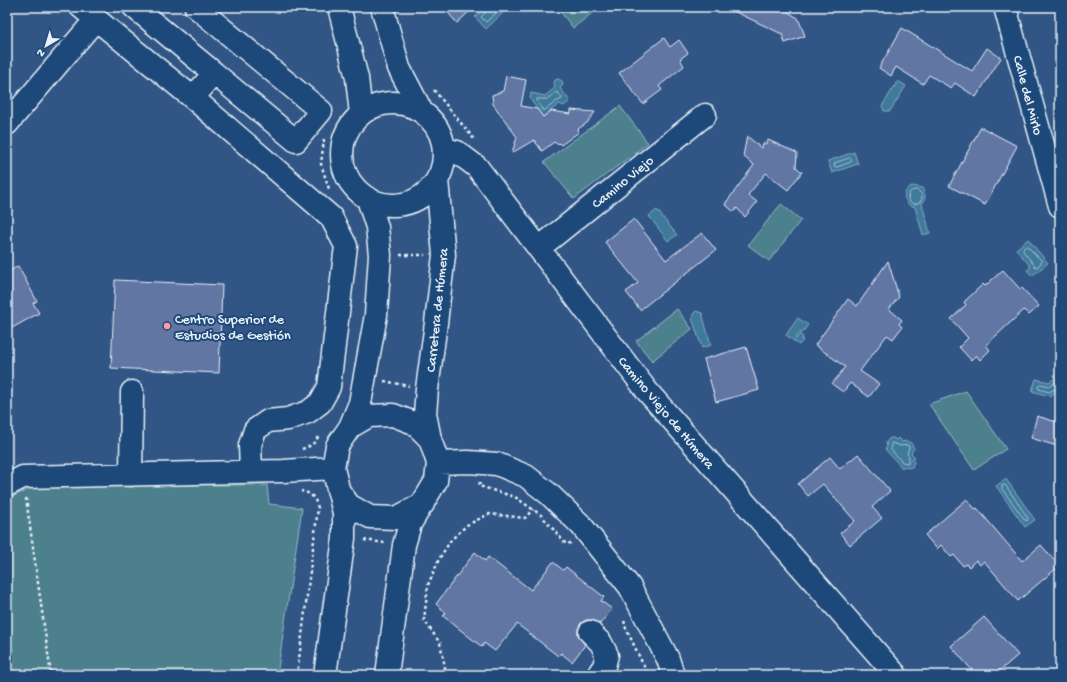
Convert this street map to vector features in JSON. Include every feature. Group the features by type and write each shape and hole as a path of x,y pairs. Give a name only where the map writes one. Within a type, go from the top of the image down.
{"street":[{"path":"134,7 296,141 321,111 196,7"},
{"path":"339,7 357,78 361,114"},
{"path":"382,7 399,68 422,112 438,129 444,149 443,166 438,180 413,202 390,206 368,199 354,188 344,170 342,152 346,134 361,114 374,107 388,103 408,105 422,112"},
{"name":"Calle del Mirlo","path":"1005,7 1060,206"},
{"path":"7,124 88,13 193,98 331,217 346,246 329,387 320,403 308,412 288,420 268,421 255,430 250,445 250,471"},
{"path":"193,98 214,73"},
{"name":"Camino Viejo","path":"539,248 705,115"},
{"name":"Camino Viejo de Húmera","path":"444,149 457,152 477,167 647,391 896,675"},
{"name":"Carretera de Húmera","path":"430,439 425,414 444,254 438,180"},
{"path":"325,675 344,538 344,513 333,468 337,446 350,427 360,403 376,315 380,255 377,227 368,199"},
{"path":"130,475 132,392"},
{"path":"350,427 370,416 393,415 414,423 430,439 438,463 436,481 410,524 404,545 387,675"},
{"path":"438,463 468,462 497,464 526,476 549,494 581,525 630,587 668,659 673,675"},
{"path":"15,481 130,475 250,471 283,472 333,468"},
{"path":"338,489 349,505 370,517 396,518 423,504"},
{"path":"590,632 601,643 607,655 604,666 598,675"}],"path":[{"path":"430,85 475,139"},
{"path":"380,255 444,254"},
{"path":"365,378 427,389"},
{"path":"483,464 479,486 515,497 540,515 566,544 573,542"},
{"path":"15,481 51,675"},
{"path":"443,675 445,667 440,643 424,620 428,585 439,560 451,540 467,525 489,514 525,518 549,494"},
{"path":"344,538 404,545"},
{"path":"625,618 624,624 648,675"}],"green space":[{"path":"557,7 600,7 573,28"},
{"path":"620,106 648,143 574,199 544,162"},
{"path":"781,204 801,220 769,261 748,245"},
{"path":"677,309 692,329 652,361 636,341"},
{"path":"966,391 1006,449 974,470 929,404"},
{"path":"41,484 267,485 269,504 302,508 277,675 7,675 7,499"}],"water":[{"path":"486,7 509,7 486,29 475,17"},
{"path":"558,79 562,81 563,85 560,88 570,101 564,106 559,104 543,117 530,99 531,93 545,96 555,88 555,80"},
{"path":"898,81 906,86 890,111 884,111 882,106"},
{"path":"854,152 858,164 832,173 828,161"},
{"path":"913,186 922,188 925,194 922,204 930,233 923,235 915,207 909,205 905,200 905,191"},
{"path":"657,210 677,235 668,241 649,216"},
{"path":"1028,239 1048,263 1032,276 1027,270 1031,267 1016,249"},
{"path":"696,311 702,313 711,345 702,348 692,318"},
{"path":"798,318 808,325 802,333 799,332 795,338 796,339 800,334 803,337 803,340 799,345 786,335"},
{"path":"1059,376 1060,390 1049,396 1032,391 1036,379 1049,382"},
{"path":"890,438 894,438 896,440 898,438 902,442 906,441 911,443 914,448 911,453 915,457 912,459 914,462 912,467 908,468 904,466 902,468 885,449 887,447 886,442"},
{"path":"1006,479 1035,520 1025,527 996,486"}],"building":[{"path":"443,7 474,7 457,23"},
{"path":"725,7 791,7 788,12 798,18 805,36 785,43 782,34"},
{"path":"902,28 972,71 987,48 1001,58 976,97 955,83 951,88 929,75 923,84 896,67 891,76 879,68"},
{"path":"664,38 670,47 679,40 688,53 680,59 684,66 659,86 662,90 643,104 619,73"},
{"path":"506,76 526,80 521,106 537,109 543,117 551,111 571,114 571,110 595,112 587,123 578,129 579,132 561,145 554,142 542,151 534,140 512,153 517,137 493,104 492,95 503,91"},
{"path":"981,127 1017,146 985,205 949,186"},
{"path":"747,136 761,148 768,140 797,153 796,167 802,172 788,190 766,173 748,195 757,202 745,217 737,208 734,212 725,204 754,165 743,156"},
{"path":"634,219 666,260 702,233 716,250 640,310 626,292 638,283 605,242"},
{"path":"888,261 899,297 889,309 902,320 899,324 902,327 893,339 887,335 860,371 879,384 869,397 850,383 843,392 832,384 845,367 815,345 848,299 857,306"},
{"path":"18,266 37,301 33,303 39,313 12,328 7,319 7,273"},
{"path":"1003,270 1020,289 1022,288 1039,306 1029,315 1024,310 986,345 990,350 980,360 976,355 971,360 959,347 968,338 951,319 966,305 964,302 983,284 985,286"},
{"name":"Centro Superior de Estudios de Gestión","path":"115,280 222,285 219,373 111,368"},
{"path":"746,347 759,390 716,402 704,359"},
{"path":"1037,416 1060,423 1060,447 1031,438"},
{"path":"858,454 890,491 872,507 882,518 850,545 840,533 855,521 823,484 808,496 798,484 830,457 840,469"},
{"path":"967,499 975,509 977,508 1022,561 1041,545 1059,566 1018,601 984,561 980,565 976,560 969,567 966,564 963,566 954,555 951,557 941,545 937,549 925,535"},
{"path":"475,552 485,561 488,557 531,590 553,562 563,570 566,567 604,597 601,601 612,609 600,624 593,620 586,620 581,623 578,629 578,635 585,645 572,662 561,653 558,656 517,624 495,651 484,643 482,647 443,616 446,613 436,604"},
{"path":"984,617 1018,655 995,675 976,675 951,646"}],"place":[{"name":"Centro Superior de Estudios de Gestión","path":"167,326"}]}
